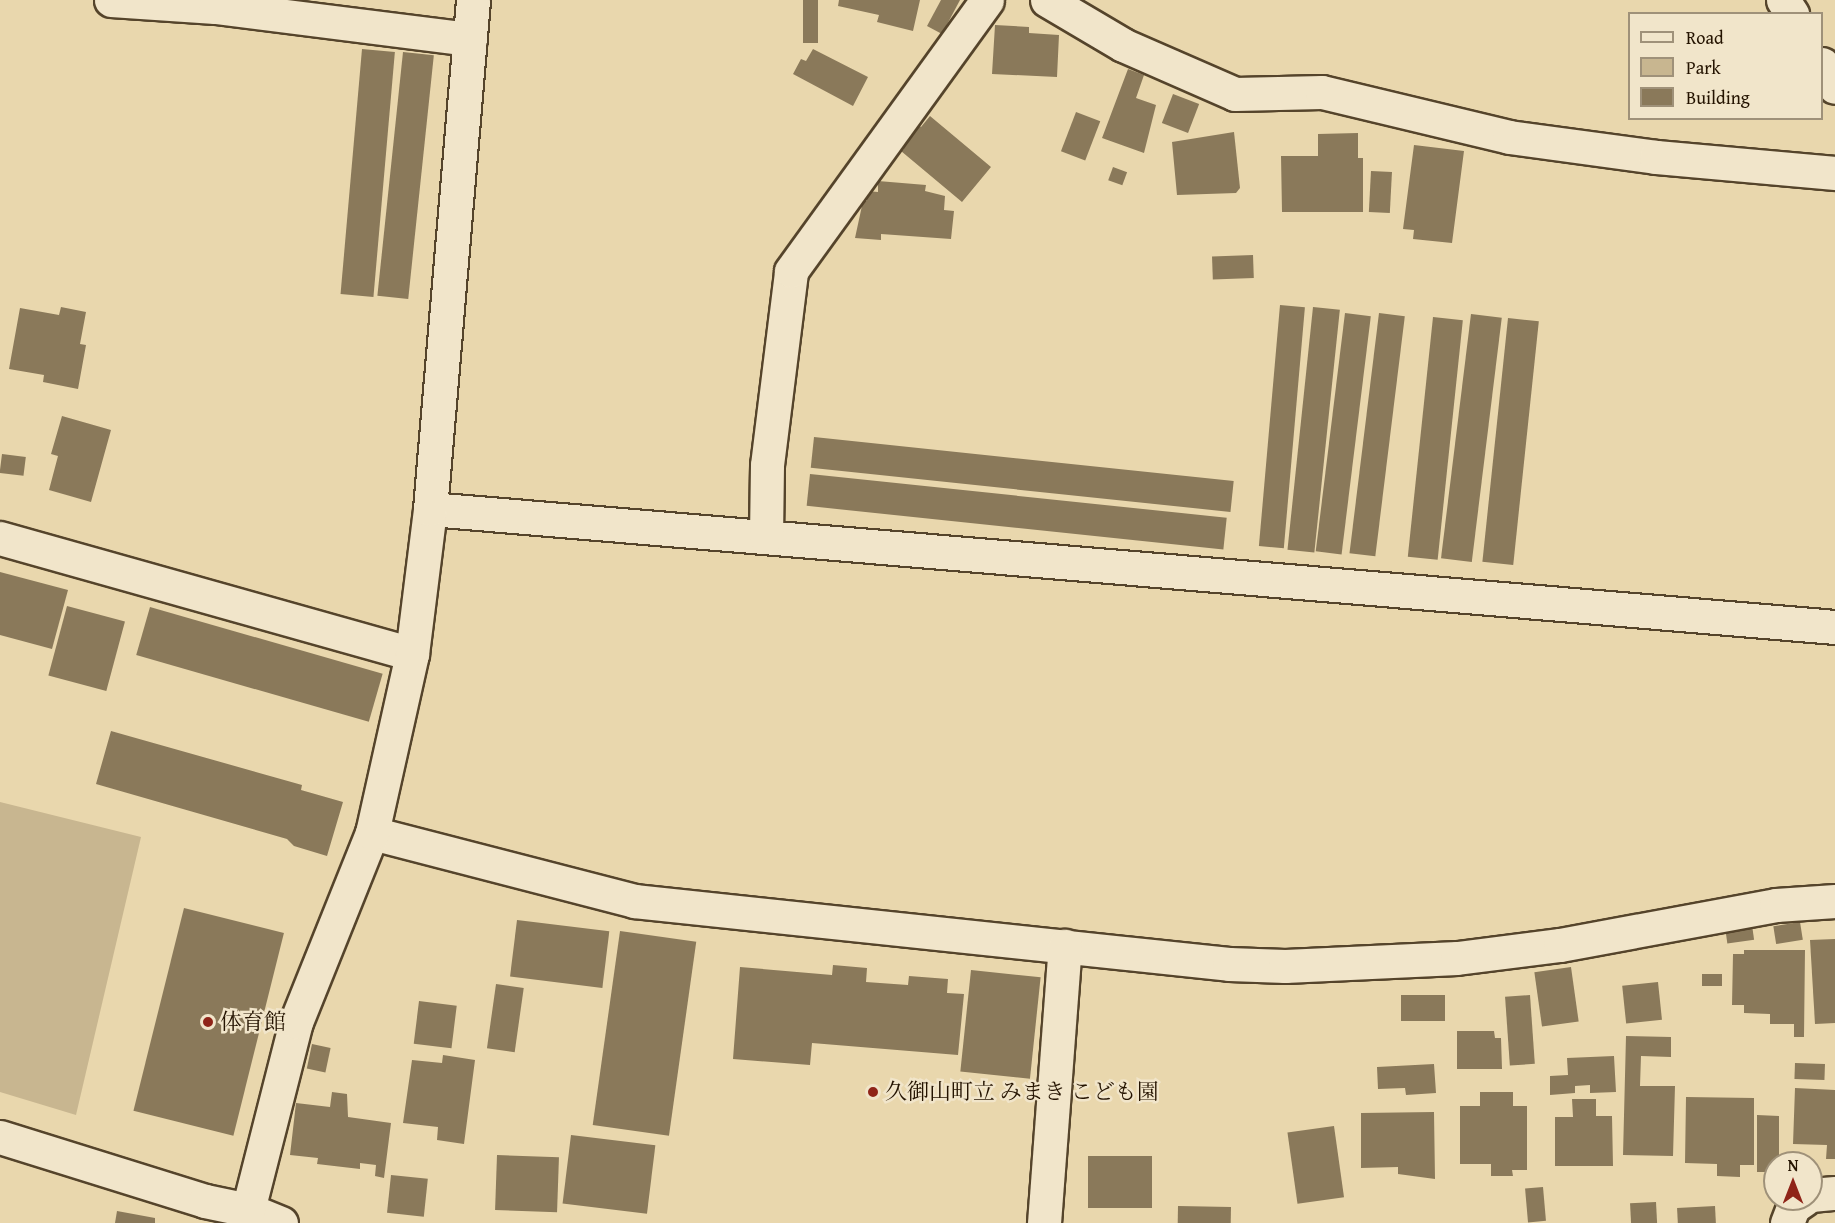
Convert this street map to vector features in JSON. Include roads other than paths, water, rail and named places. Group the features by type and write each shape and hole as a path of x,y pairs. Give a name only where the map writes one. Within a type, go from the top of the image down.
{"street":[{"path":"111,0 215,7 470,39"},
{"path":"248,1210 296,1022 372,833 412,654 430,509 473,0"},
{"path":"766,537 767,465 791,271 987,0"},
{"path":"1047,0 1123,45 1235,94 1322,92 1509,137 1656,157 1835,172"},
{"path":"1823,67 1835,87"},
{"path":"430,509 1835,627"},
{"path":"0,538 412,654"},
{"path":"372,833 634,901 1065,946 1285,966 1457,958 1560,945 1776,905 1835,901"},
{"path":"1044,1223 1065,946"},
{"path":"0,1137 206,1201 248,1210 281,1223"}],"place":[{"name":"体育館","path":"208,1022"},
{"name":"久御山町立 みまき こども園","path":"873,1092"}]}
